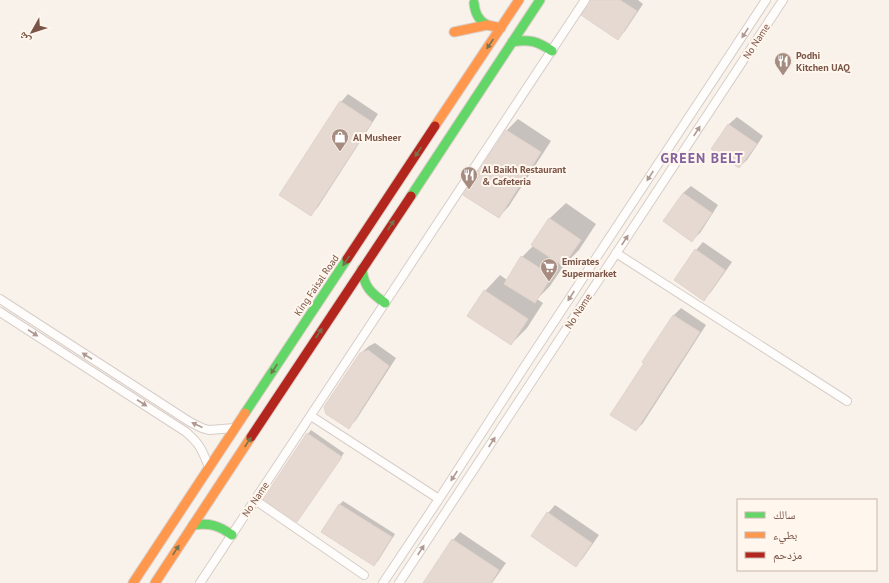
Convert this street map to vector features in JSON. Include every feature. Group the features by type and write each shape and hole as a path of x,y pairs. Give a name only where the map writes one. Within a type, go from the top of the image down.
{"main road":[{"name":"King Faisal Road","path":"133,583 519,0"},
{"path":"155,583 540,0"},
{"path":"474,3 477,16 487,25"},
{"path":"454,32 487,25 501,28"},
{"path":"512,42 534,40 552,51"},
{"path":"362,269 363,281 366,286 373,294 385,303"},
{"path":"193,525 204,523 216,525 232,535"}],"street":[{"name":"No Name","path":"200,583 586,0"},
{"name":"No Name","path":"383,583 439,500 527,363 766,0"},
{"name":"No Name","path":"399,583 783,0"},
{"path":"616,253 847,401"},
{"path":"0,299 190,422 209,430 235,428"},
{"path":"0,312 186,432 200,446 209,467"},
{"path":"63,352 68,343"},
{"path":"124,392 130,383"},
{"path":"311,416 439,500"},
{"path":"255,500 364,575"}],"building":[{"path":"590,0 620,0 637,11 618,40 581,15 590,3"},
{"path":"340,101 372,122 311,216 279,195"},
{"path":"728,124 757,144 739,168 711,149"},
{"path":"506,130 541,152 499,218 463,195"},
{"path":"683,193 712,213 692,242 663,221"},
{"path":"549,218 581,240 563,266 531,245"},
{"path":"695,249 725,270 704,301 674,280"},
{"path":"521,256 552,276 535,303 504,284"},
{"path":"484,290 528,319 511,345 467,316"},
{"path":"673,315 700,332 636,431 610,415"},
{"path":"368,350 389,366 349,429 326,414 324,407 360,353"},
{"path":"307,433 342,457 297,522 263,499"},
{"path":"339,504 392,537 374,566 321,532"},
{"path":"547,512 592,543 576,567 531,536"},
{"path":"452,539 499,570 491,583 423,583"}],"traffic: fast":[{"path":"411,196 540,0"},
{"path":"474,3 478,16 481,21 487,25"},
{"path":"512,42 529,41 542,45 552,51"},
{"path":"245,413 347,259"},
{"path":"362,269 366,285 385,303"},
{"path":"193,525 204,524 214,526 232,535"}],"traffic: slow":[{"path":"435,126 519,0"},
{"path":"454,32 487,25 501,28"},
{"path":"133,583 245,413"},
{"path":"155,583 251,437"}],"traffic: jam":[{"path":"347,259 435,126"},
{"path":"251,437 411,196"}],"place":[{"name":"Podhi Kitchen UAQ","path":"783,76"},
{"name":"Al Musheer","path":"340,152"},
{"name":"Al Baikh Restaurant & Cafeteria","path":"469,190"},
{"name":"Emirates Supermarket","path":"549,282"}],"district":[{"name":"GREEN BELT","path":"702,158"}]}
